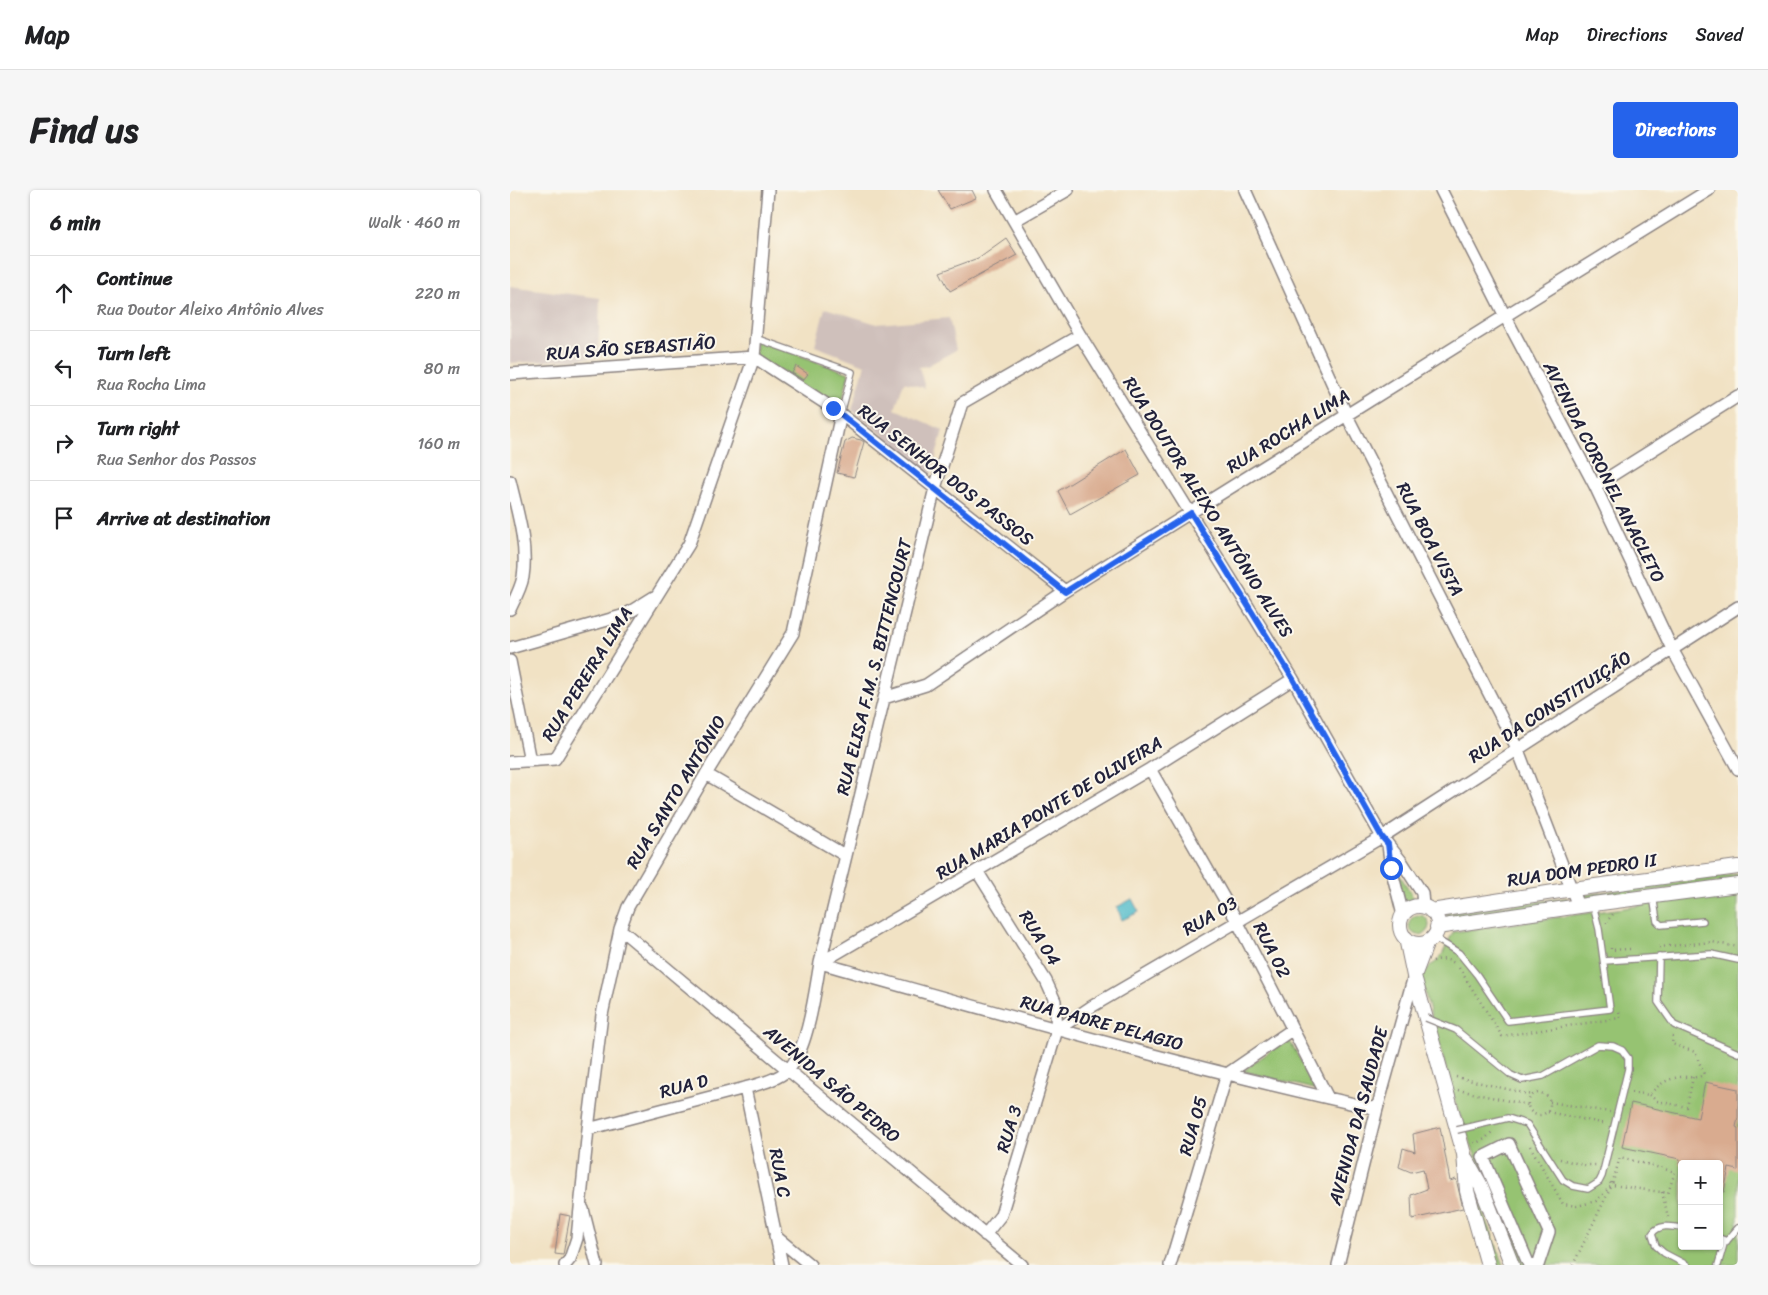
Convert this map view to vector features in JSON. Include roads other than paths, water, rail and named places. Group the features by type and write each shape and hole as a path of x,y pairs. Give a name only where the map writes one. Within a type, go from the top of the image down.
{"street":[{"path":"510,648 625,615 658,595 689,544 754,357 768,190"},
{"name":"RUA DOUTOR ALEIXO ANTÔNIO ALVES","path":"996,190 1080,335 1293,679 1385,840 1402,862 1422,894 1427,909"},
{"path":"1014,221 1068,190"},
{"name":"RUA BOA VISTA","path":"1245,190 1347,416 1518,750 1578,906"},
{"name":"AVENIDA CORONEL ANACLETO","path":"1441,190 1595,486 1672,649 1738,769"},
{"name":"RUA ROCHA LIMA","path":"884,698 926,685 1065,592 1709,190"},
{"name":"RUA ELISA F.M. S. BITTENCOURT","path":"788,1070 798,1055 807,1032 820,963 935,488 962,403 1080,335"},
{"name":"RUA SENHOR DOS PASSOS","path":"754,357 841,414 1065,592"},
{"name":"RUA SÃO SEBASTIÃO","path":"510,374 754,357"},
{"path":"1595,486 1738,396"},
{"name":"RUA SANTO ANTÔNIO","path":"565,1265 570,1259 575,1244 602,1016 620,929 628,907 706,774 793,634 841,414"},
{"path":"510,481 521,532 524,561 523,578 510,609"},
{"name":"RUA PEREIRA LIMA","path":"510,762 555,759 658,595"},
{"name":"RUA DA CONSTITUIÇÃO","path":"1385,840 1518,750 1738,607"},
{"path":"510,661 530,761"},
{"name":"RUA MARIA PONTE DE OLIVEIRA","path":"820,963 1150,769 1293,679"},
{"name":"RUA 02","path":"1150,769 1237,921 1328,1098"},
{"path":"706,774 846,856"},
{"name":"RUA DOUTOR ALEIXO ANTÔNIO ALVES","path":"1385,840 1403,915"},
{"name":"RUA 03","path":"1057,1030 1090,1007 1237,921 1385,840"},
{"name":"RUA DOM PEDRO II","path":"1427,909 1738,867"},
{"name":"RUA 04","path":"977,870 1046,981 1055,1001 1057,1030"},
{"name":"RUA DOM PEDRO II","path":"1432,935 1578,906 1738,885"},
{"path":"1414,976 1437,921 1427,909 1414,907 1403,915 1400,925 1401,930 1406,938 1414,976 1464,1154 1467,1190 1488,1265"},
{"name":"AVENIDA SÃO PEDRO","path":"620,929 1022,1265"},
{"path":"1406,938 1416,943 1432,935"},
{"name":"RUA PADRE PELAGIO","path":"820,963 1057,1030 1227,1074 1377,1109"},
{"name":"AVENIDA DA SAUDADE","path":"1338,1265 1377,1109 1414,976"},
{"path":"1227,1074 1292,1029"},
{"name":"RUA 3","path":"985,1235 1001,1215 1057,1030"},
{"name":"RUA D","path":"588,1129 745,1088 770,1080 788,1070"},
{"name":"RUA 05","path":"1170,1265 1227,1074"},
{"name":"RUA C","path":"745,1088 782,1265"},
{"path":"1529,1265 1482,1156 1509,1144 1549,1232 1538,1265"},
{"path":"1464,1154 1481,1186 1512,1265"},
{"name":"RUA SANTO ANTÔNIO","path":"581,1200 597,1265"},
{"path":"775,1236 810,1265"}],"lane":[{"path":"755,338 852,372 841,414"},
{"path":"1653,896 1657,921 1661,925 1702,921"},
{"path":"1432,935 1459,953 1477,975 1508,1022 1610,1009 1599,928 1593,904"},
{"path":"1604,960 1711,954 1738,960"},
{"path":"1659,957 1658,1002 1674,1026 1738,1053"},
{"path":"1426,1018 1456,1030 1511,1075 1522,1080 1543,1076 1598,1045 1613,1046 1622,1050 1628,1058 1628,1069 1602,1176 1599,1182 1588,1189 1573,1186 1563,1180 1527,1124 1508,1118 1457,1130"},
{"path":"1678,1227 1659,1227 1652,1234 1656,1246 1664,1253 1688,1265"},
{"path":"1718,1265 1724,1244 1738,1228"},
{"path":"1723,1240 1727,1241"}],"water":[{"path":"1132,899 1139,912 1122,920 1117,907"}]}
